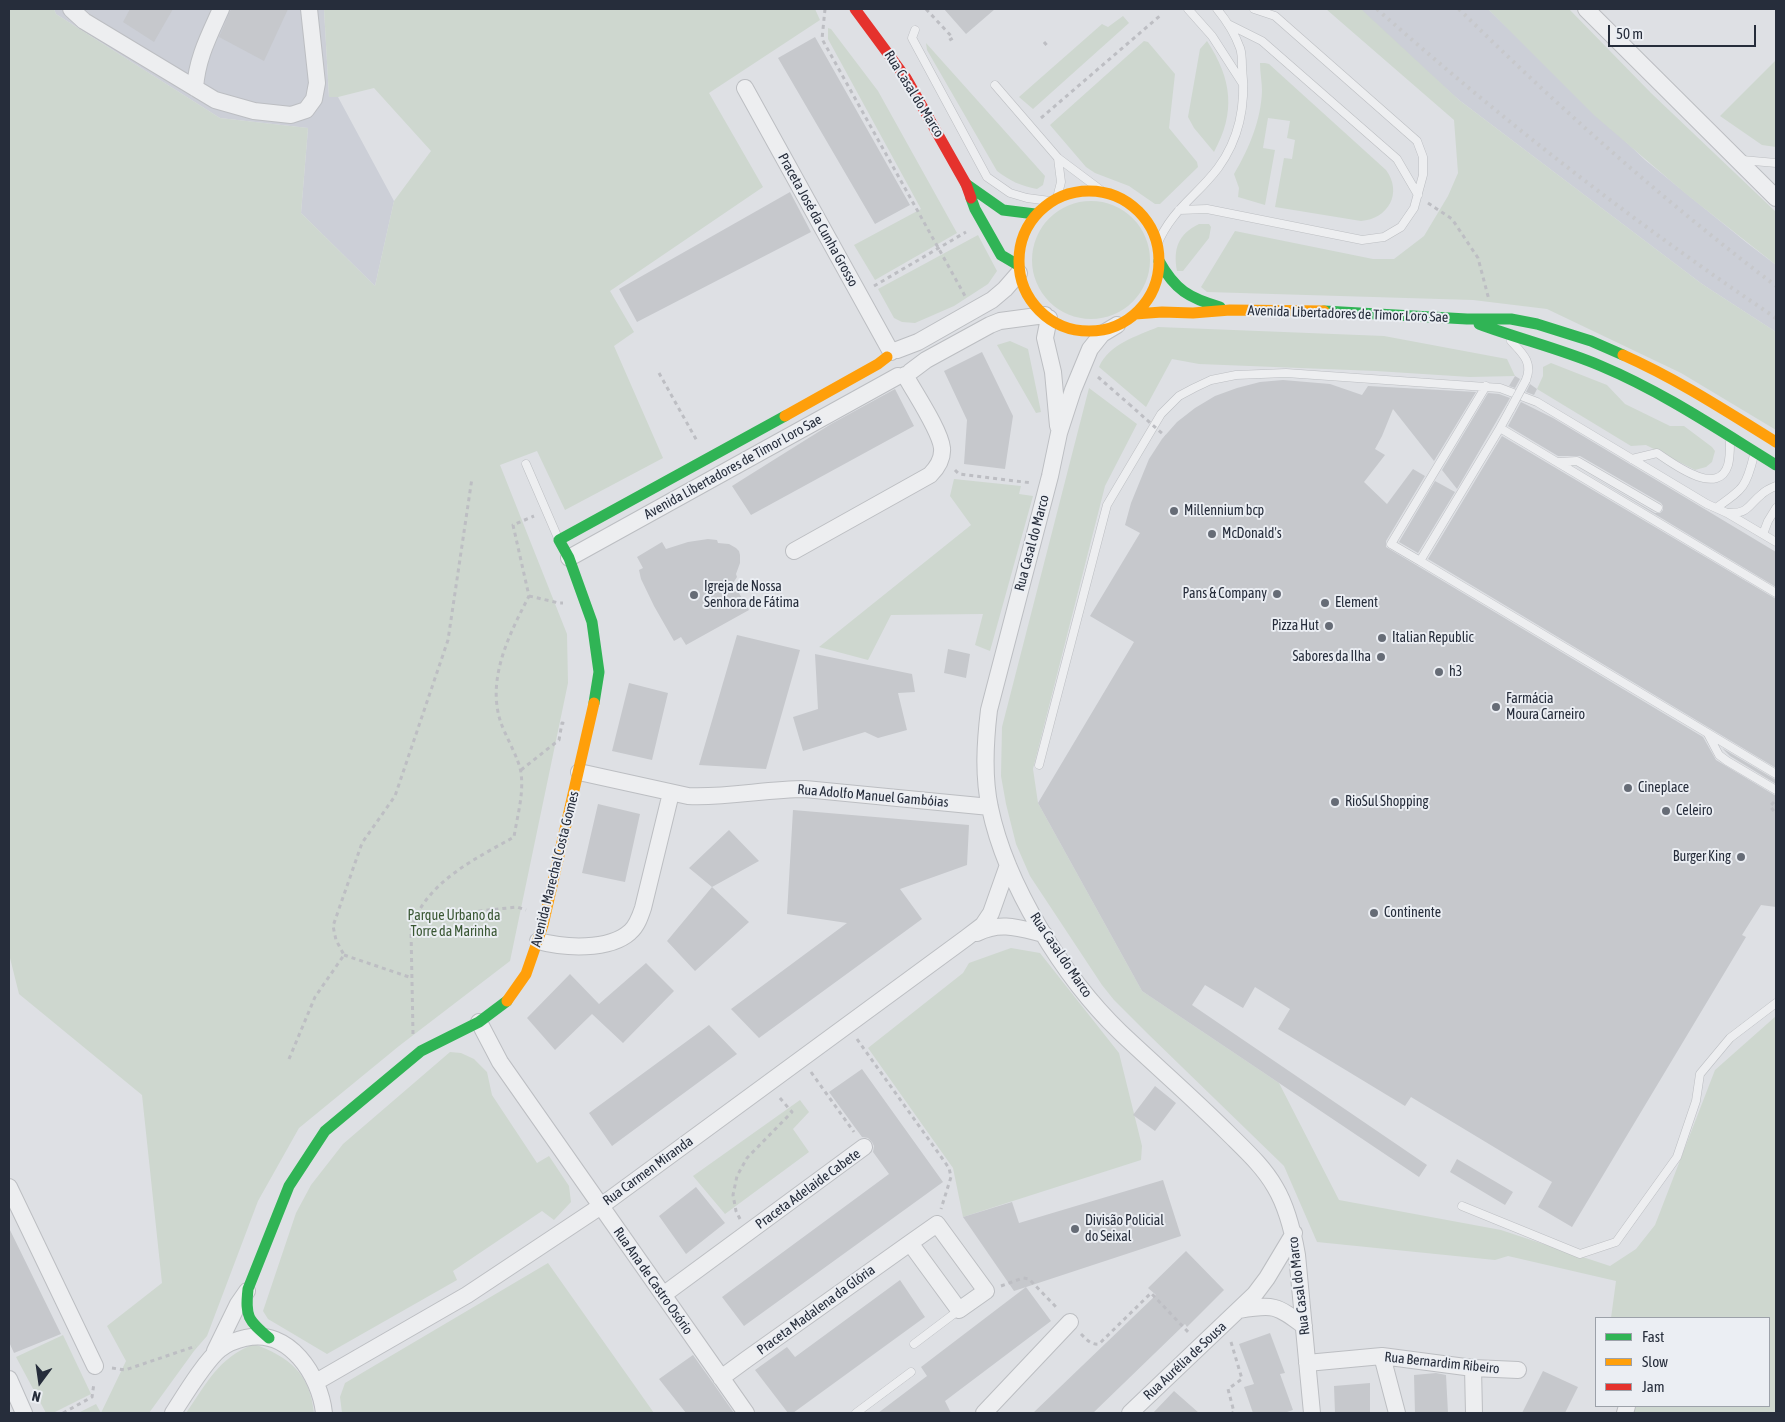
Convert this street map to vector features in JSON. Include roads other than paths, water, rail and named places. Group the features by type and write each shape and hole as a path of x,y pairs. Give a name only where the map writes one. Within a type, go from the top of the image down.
{"main road":[{"name":"Rua Casal do Marco","path":"855,9 906,78 966,184 975,209 1001,255 1018,269"},
{"name":"Rua Casal do Marco","path":"966,184 1004,210 1035,214"},
{"path":"1086,190 1102,191 1118,196 1132,205 1143,216 1152,230 1158,245 1159,261 1156,281 1148,299 1135,314 1117,325 1100,330 1086,331 1066,327 1047,317 1037,308 1026,294 1018,269 1022,238 1035,214 1053,200 1067,193 1086,190"},
{"name":"Avenida Libertadores de Timor Loro Sae","path":"1159,261 1169,279 1180,292 1198,301 1230,310"},
{"name":"Avenida Libertadores de Timor Loro Sae","path":"1135,314 1230,310 1413,315 1467,320 1511,320 1537,324 1613,350 1673,380 1776,442"},
{"name":"Avenida Libertadores de Timor Loro Sae","path":"1467,320 1505,334 1569,353 1616,373 1681,408 1776,465"},
{"name":"Avenida Libertadores de Timor Loro Sae","path":"559,540 878,364 892,353"},
{"path":"1746,424 1755,452"},
{"name":"Avenida Marechal Costa Gomes","path":"269,1338 253,1324 248,1315 246,1306 248,1289 289,1186 325,1131 422,1051 479,1022 507,1001 526,974 538,941 546,914 588,729 599,672 592,622 569,558 559,540"}],"street":[{"path":"71,9 84,21 215,100 254,111 291,115 306,110 314,99 317,83 309,9"},
{"path":"196,88 196,71 199,60 221,9"},
{"path":"1586,9 1740,160 1776,198"},
{"name":"Praceta José da Cunha Grosso","path":"744,88 892,353"},
{"name":"Avenida Libertadores de Timor Loro Sae","path":"892,353 918,342 992,300 1005,289 1018,269"},
{"name":"Avenida Libertadores de Timor Loro Sae","path":"569,558 990,325 1000,321 1047,317"},
{"name":"Rua Casal do Marco","path":"1047,317 1045,338 1054,380 1059,433"},
{"name":"Rua Casal do Marco","path":"1117,325 1102,334 1090,349 1077,379 1059,433 1050,476 989,710 985,770 990,807 998,838 1008,865 1027,905 1044,934 1075,979 1118,1030 1212,1116 1266,1172 1276,1188 1294,1232 1312,1413"},
{"path":"904,350 912,359 912,366 904,374 892,374 887,370 886,364 892,353 904,350"},
{"path":"794,551 930,475 937,469 941,460 942,449 939,436 904,374"},
{"name":"Rua Adolfo Manuel Gambóias","path":"578,772 671,793 699,796 805,789 990,807"},
{"path":"538,941 565,947 614,941 630,932 636,925 643,908 671,793"},
{"name":"Rua Carmen Miranda","path":"316,1382 467,1295 601,1206 966,938 983,925 992,912 1008,865"},
{"name":"Rua Carmen Miranda","path":"966,938 986,928 996,926 1016,927 1044,934"},
{"name":"Rua Ana de Castro Osório","path":"479,1022 500,1062 746,1413"},
{"name":"Praceta Adelaide Cabete","path":"663,1295 864,1147"},
{"path":"9,1187 95,1366"},
{"name":"Praceta Madalena da Glória","path":"721,1378 937,1224 986,1291 959,1310"},
{"name":"Rua Aurélia de Sousa","path":"1130,1413 1240,1310 1267,1278 1294,1232"},
{"path":"910,1242 959,1310"},
{"name":"Avenida Marechal Costa Gomes","path":"212,1358 238,1304 248,1289"},
{"path":"1240,1310 1265,1306 1275,1308 1286,1313 1304,1326"},
{"path":"984,1413 1070,1322"},
{"path":"172,1413 220,1349 237,1340 251,1337 269,1338 288,1347 296,1354 308,1368 316,1382 324,1413"},
{"path":"1382,1356 1397,1413"},
{"name":"Rua Bernardim Ribeiro","path":"1307,1363 1382,1356 1473,1368 1518,1370"},
{"path":"1473,1368 1474,1413"},
{"path":"9,1379 24,1413"}],"lane":[{"path":"1188,9 1212,36 1244,86"},
{"path":"1158,245 1163,231 1179,210 1218,168 1231,145 1242,116 1244,86 1240,49 1228,24 1217,9"},
{"path":"1179,210 1207,209 1362,240 1384,237 1401,227 1414,208 1423,175 1423,157 1417,141 1276,16 1254,9"},
{"path":"1228,24 1262,41 1397,159 1418,196"},
{"path":"915,30 912,38 987,177 1010,192 1027,198 1053,200 1061,182 1058,158"},
{"path":"995,85 1058,158 1102,191"},
{"path":"1740,160 1776,163"},
{"path":"1420,561 1500,428 1526,380 1530,368 1528,361 1505,334"},
{"path":"1039,765 1107,505 1161,414 1179,396 1211,380 1236,375 1286,373 1500,388 1536,402 1776,542"},
{"path":"1486,386 1391,544 1776,774"},
{"path":"1500,428 1776,593"},
{"path":"1632,459 1657,453 1697,477 1706,479 1716,478 1724,473 1728,465 1731,437"},
{"path":"1716,508 1735,495 1744,485 1755,452"},
{"path":"1557,462 1577,461 1658,508"},
{"name":"Avenida Marechal Costa Gomes","path":"526,464 559,540"},
{"path":"1727,513 1742,513 1748,510 1761,494 1776,486"},
{"path":"1763,534 1776,508"},
{"path":"1708,734 1719,755 1727,762 1776,790"},
{"path":"1462,1206 1580,1254 1616,1242 1677,1157 1696,1101 1700,1074 1730,1038 1776,1003"},
{"path":"914,1344 959,1310"},
{"path":"856,1413 911,1372"}],"railway":[{"path":"1377,9 1473,91 1571,170 1672,246 1776,318"},
{"path":"1459,9 1613,153 1693,221 1776,286"}],"place":[{"name":"Millennium bcp","path":"1174,511"},
{"name":"McDonald's","path":"1212,534"},
{"name":"Pans & Company","path":"1277,594"},
{"name":"Igreja de Nossa Senhora de Fátima","path":"694,595"},
{"name":"Element","path":"1325,603"},
{"name":"Pizza Hut","path":"1329,626"},
{"name":"Italian Republic","path":"1382,638"},
{"name":"Sabores da Ilha","path":"1381,657"},
{"name":"h3","path":"1439,672"},
{"name":"Farmácia Moura Carneiro","path":"1496,707"},
{"name":"Cineplace","path":"1628,788"},
{"name":"RioSul Shopping","path":"1335,802"},
{"name":"Celeiro","path":"1666,811"},
{"name":"Burger King","path":"1741,857"},
{"name":"Continente","path":"1374,913"},
{"name":"Divisão Policial do Seixal","path":"1075,1229"}],"park label":[{"name":"Parque Urbano da Torre da Marinha","path":"454,924"}]}
